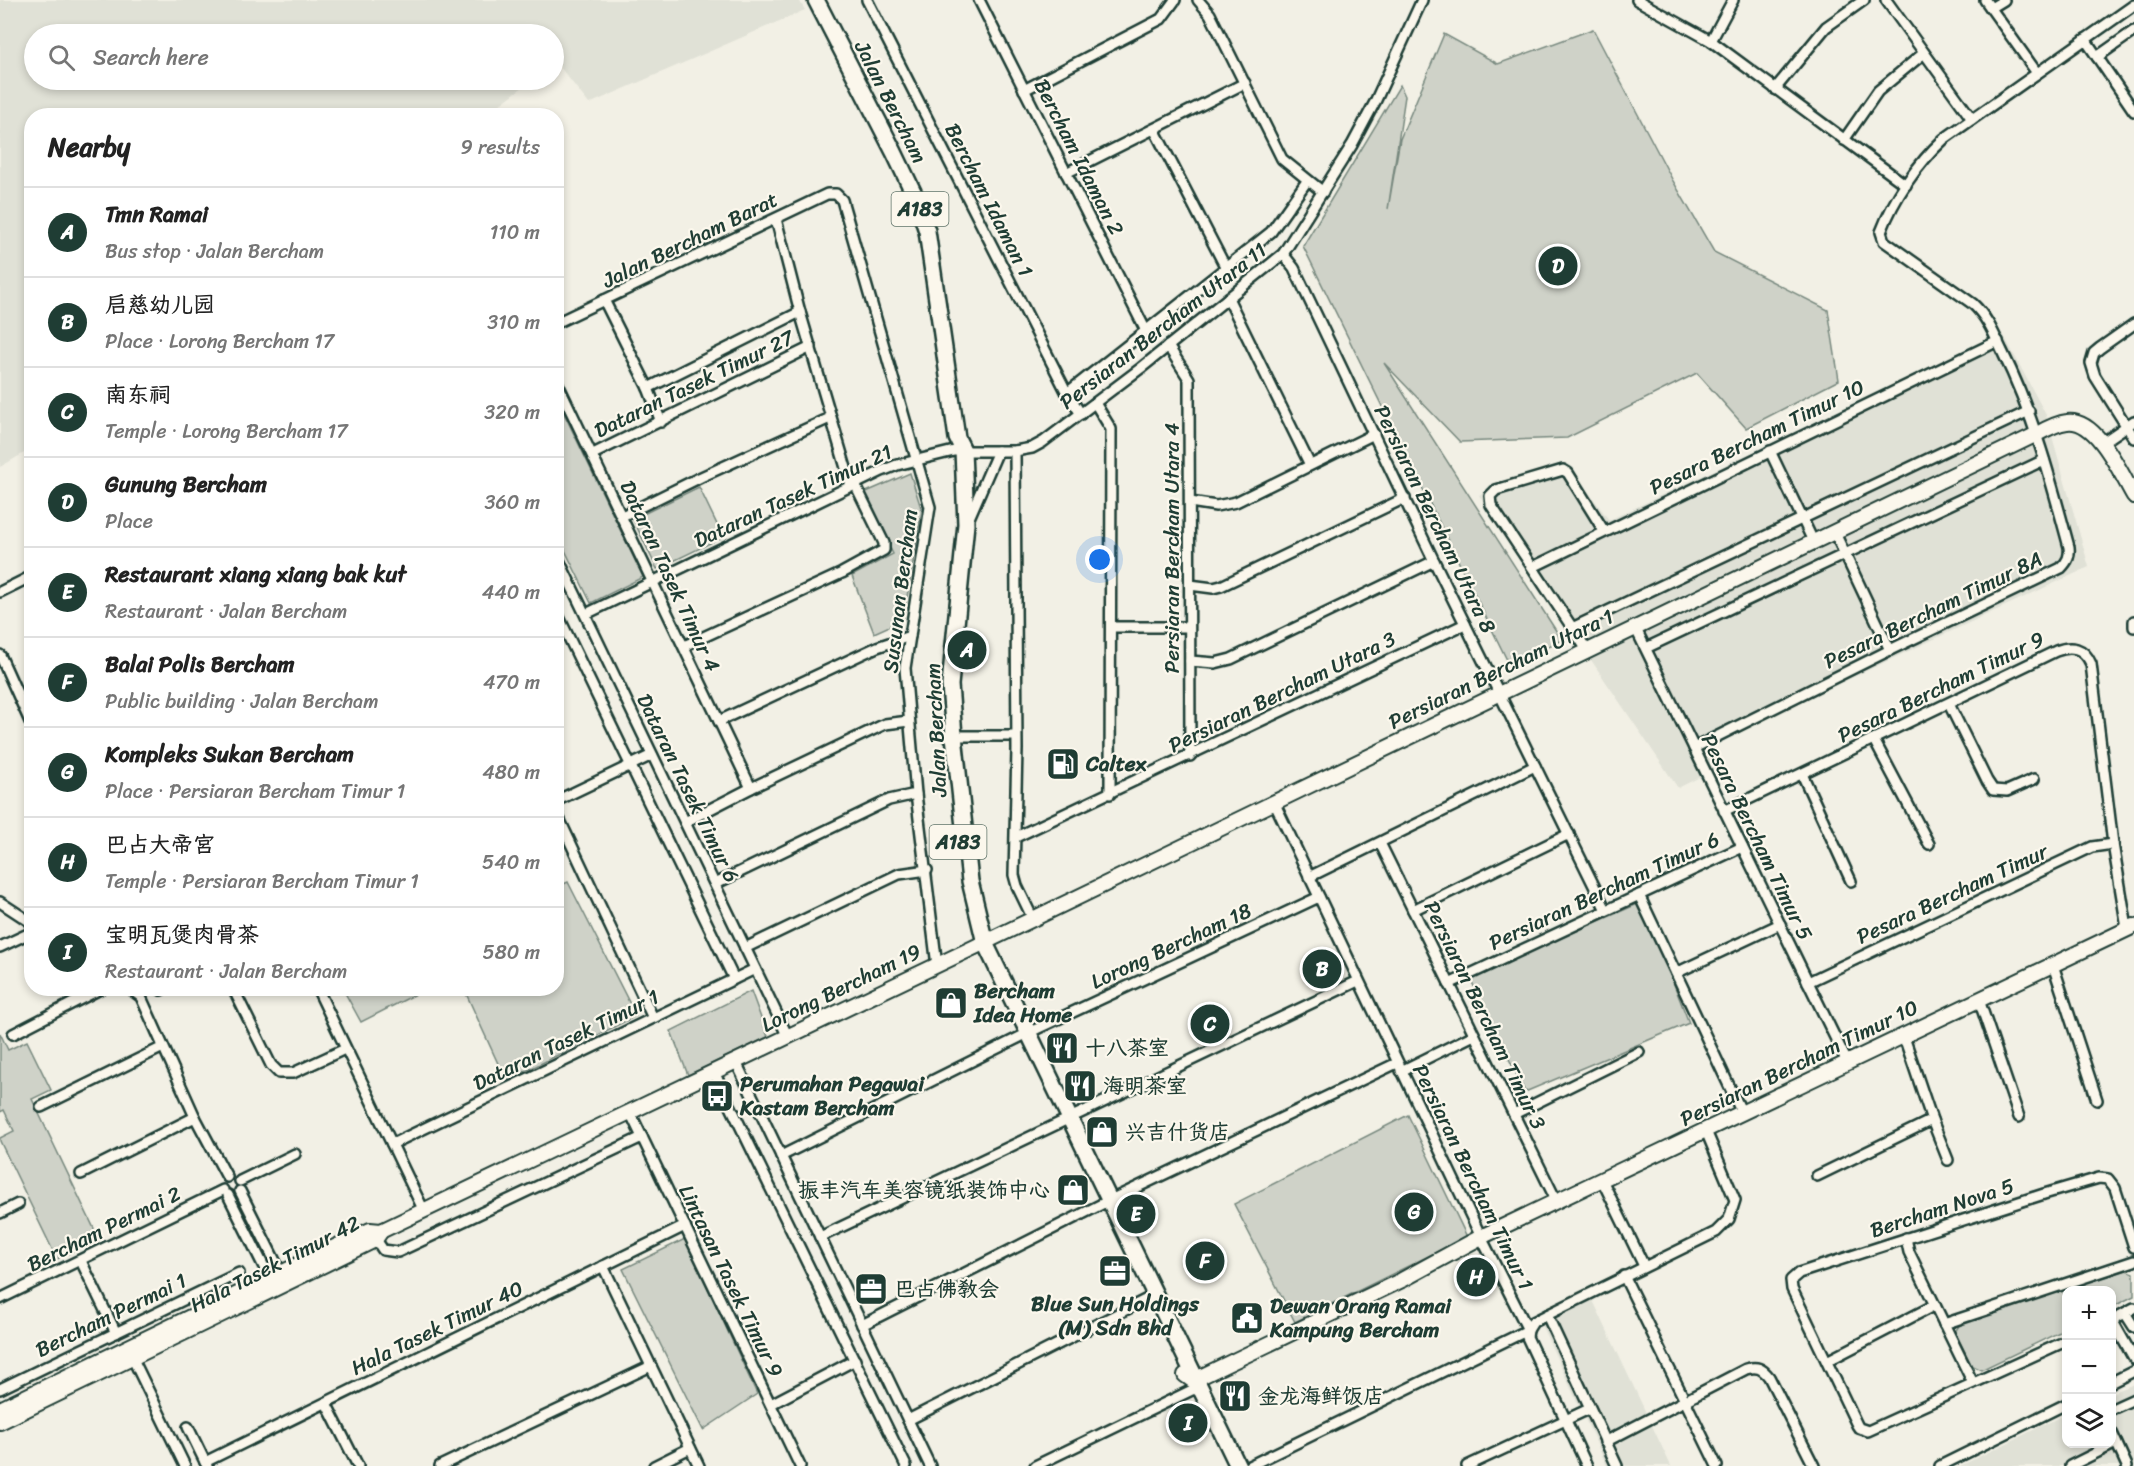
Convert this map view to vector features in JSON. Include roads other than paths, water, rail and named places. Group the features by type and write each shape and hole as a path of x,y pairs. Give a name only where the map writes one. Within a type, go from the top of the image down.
{"main road":[{"name":"Jalan Bercham","path":"816,0 894,152 916,198 927,231 958,447 966,524 951,663 950,736"},
{"name":"Jalan Bercham","path":"958,447 956,556 942,686 981,945 1194,1385 1230,1466"},
{"name":"Jalan Bercham","path":"1194,1385 1238,1466"}],"street":[{"name":"Bercham Idaman 1","path":"867,0 1067,393 1081,414"},
{"name":"Bercham Idaman 2","path":"980,0 1146,331"},
{"path":"1024,90 1161,19 1175,0"},
{"path":"1198,0 1210,14 1282,159 1323,192"},
{"name":"Persiaran Bercham Utara 11","path":"958,447 1016,451 1032,448 1043,442 1283,254 1323,192 1375,102 1422,0"},
{"path":"1637,0 1711,41 1906,185 1932,150 1972,119 2134,5"},
{"path":"1711,41 1733,0"},
{"path":"1775,89 1826,27 1864,0"},
{"path":"1886,0 1972,119"},
{"path":"2004,0 1988,4 2037,73"},
{"path":"2097,57 2134,31"},
{"path":"2085,39 2134,111"},
{"path":"1844,140 1878,91 1924,53"},
{"path":"1066,173 1245,83"},
{"path":"1154,129 1226,268"},
{"path":"1067,393 1271,232 1307,181"},
{"name":"Pesara Bercham Timur 8A","path":"1694,748 2061,568 2066,563 2070,552 2069,547 2037,434 1998,341 1983,313 1882,238 1882,229 1906,185"},
{"name":"Jalan Bercham Barat","path":"564,319 827,194 839,195"},
{"name":"Susunan Bercham","path":"839,195 844,205 930,507 905,668 916,794 937,966"},
{"path":"684,646 842,573 884,550 884,543 853,484 830,418 776,219"},
{"name":"Persiaran Bercham Utara 8","path":"1283,254 1294,268 1498,693 1606,910"},
{"path":"1228,298 1310,465"},
{"path":"604,300 648,388 661,422"},
{"path":"648,388 800,312"},
{"path":"2134,324 2100,348 2092,358 2091,369 2130,423 2134,438"},
{"name":"Pesara Bercham Timur 10","path":"1533,567 1998,341"},
{"name":"Persiaran Bercham Utara 4","path":"1168,346 1188,379 1190,756"},
{"name":"Dataran Tasek Timur 27","path":"593,454 811,347"},
{"name":"Dataran Tasek Timur 4","path":"564,396 751,788"},
{"path":"1095,403 1111,429 1110,794"},
{"path":"1572,628 2029,411"},
{"path":"622,516 700,477 830,418"},
{"name":"Persiaran Bercham Utara 1","path":"981,945 2037,434 2066,422 2074,422 2084,424 2102,442"},
{"path":"2130,423 2102,442 2134,496"},
{"path":"1190,502 1216,506 1236,502 1374,434"},
{"name":"Dataran Tasek Timur 21","path":"586,614 853,484 889,468 958,447"},
{"path":"966,524 998,451"},
{"path":"1016,451 1016,837 1014,875 1033,919"},
{"path":"1770,451 1813,541"},
{"path":"1646,648 2044,460"},
{"path":"1587,650 1491,505 1490,496 1496,490 1560,470 1566,471 1604,531"},
{"path":"1190,585 1213,588 1221,586 1405,498"},
{"path":"1834,531 1890,650"},
{"path":"1190,661 1215,663 1231,659 1434,561"},
{"name":"Dataran Tasek Timur 6","path":"564,570 788,1037"},
{"path":"0,592 24,580"},
{"path":"2134,621 2134,627"},
{"name":"Persiaran Bercham Utara 3","path":"1016,837 1465,624"},
{"path":"1111,627 1189,627"},
{"name":"Pesara Bercham Timur 5","path":"1635,627 1847,1062"},
{"path":"719,721 878,647 910,636"},
{"name":"Dataran Tasek Timur 6","path":"564,637 734,979"},
{"name":"Pesara Bercham Timur 9","path":"1725,811 2056,651 2070,647 2082,652 2091,664 2112,843 2131,927"},
{"path":"0,656 24,708"},
{"path":"1949,704 1987,781 1994,790 2007,791 2034,779"},
{"path":"685,822 885,724 909,720"},
{"path":"950,736 1016,736"},
{"path":"1874,740 1929,844"},
{"path":"564,797 652,755"},
{"path":"1310,877 1535,766"},
{"path":"1802,774 1851,881"},
{"path":"715,884 889,800 916,794"},
{"name":"Persiaran Bercham Timur 1","path":"1274,802 1399,1067 1528,1330 1527,1337 1587,1466"},
{"path":"564,830 653,1018"},
{"path":"1413,910 1569,834"},
{"name":"Persiaran Bercham Timur 3","path":"1380,843 1557,1202"},
{"name":"Pesara Bercham Timur","path":"1808,982 2092,847 2112,843"},
{"name":"Persiaran Bercham Timur 6","path":"1449,984 1742,847"},
{"path":"745,948 899,874 927,870"},
{"path":"1639,895 1742,1113"},
{"name":"Lorong Bercham 18","path":"781,1156 1025,1035 1319,897"},
{"path":"0,902 24,918"},
{"path":"1676,973 1780,924"},
{"name":"Persiaran Bercham Timur 10","path":"1194,1385 1402,1280 1481,1237 2131,927"},
{"path":"0,947 24,936"},
{"name":"Lorong Bercham 19","path":"630,1112 981,945"},
{"path":"2053,965 2097,1100"},
{"name":"Dataran Tasek Timur 1","path":"392,1144 754,969"},
{"path":"820,1237 1359,981"},
{"path":"13,1034 87,996"},
{"path":"140,996 195,1117 227,1177"},
{"path":"237,996 271,1065 279,1073 293,1073 345,1049"},
{"path":"320,996 424,1210"},
{"path":"1979,1000 2019,1117"},
{"path":"862,1324 1105,1202 1474,1035"},
{"path":"1904,1037 1948,1160"},
{"path":"41,1107 163,1047"},
{"path":"1514,1114 1639,1052"},
{"path":"736,1062 930,1466"},
{"path":"714,1072 906,1466"},
{"name":"Lintasan Tasek Timur 9","path":"630,1112 800,1466"},
{"name":"Hala Tasek Timur 42","path":"0,1422 130,1353 630,1112"},
{"path":"81,1174 195,1117"},
{"path":"1817,1176 1932,1120"},
{"path":"1249,1466 1528,1330 1533,1322 1716,1232 1729,1220 1735,1200 1706,1131"},
{"path":"376,1234 383,1250 398,1252 642,1137"},
{"path":"225,1193 235,1195 240,1186 295,1154"},
{"path":"227,1177 234,1177 240,1186 278,1281"},
{"path":"227,1177 222,1184 225,1193 278,1281"},
{"name":"Bercham Nova 5","path":"1827,1361 1792,1289 1791,1280 1799,1273 2099,1178 2108,1179 2115,1188 2134,1247"},
{"path":"1602,1180 1644,1266"},
{"name":"Bercham Permai 2","path":"0,1299 225,1193"},
{"path":"0,1213 18,1204"},
{"name":"Hala Tasek Timur 40","path":"206,1464 685,1226"},
{"path":"1906,1238 1909,1252 1973,1383"},
{"path":"81,1261 116,1333"},
{"path":"1944,1324 2134,1261"},
{"path":"603,1266 699,1466"},
{"name":"Bercham Permai 1","path":"0,1389 239,1273"},
{"path":"1624,1276 1717,1466"},
{"path":"908,1420 1151,1297"},
{"path":"1935,1305 1827,1361 1857,1425 1863,1431 1868,1431 2062,1343"},
{"path":"2116,1318 2134,1308"},
{"path":"2125,1313 2134,1327"},
{"path":"1547,1315 1617,1466"},
{"path":"2116,1327 2134,1359"},
{"path":"130,1353 185,1466"},
{"name":"Hala Tasek Timur 42","path":"0,1409 130,1353"},
{"path":"771,1404 855,1360"},
{"path":"440,1466 651,1366"},
{"path":"1605,1442 1746,1369 1754,1367 1761,1368 1769,1377 1814,1466"},
{"path":"2116,1380 2134,1371"},
{"path":"1035,1466 1194,1385"},
{"path":"2116,1407 2134,1399"},
{"path":"326,1403 358,1466"},
{"path":"1940,1466 2062,1406"},
{"path":"1467,1466 1589,1409"},
{"path":"188,1427 206,1464"},
{"path":"2116,1443 2127,1466"},
{"path":"2070,1466 2106,1448"},
{"path":"654,1466 690,1449"}],"place":[{"name":"Gunung Bercham","path":"1558,266"},
{"name":"Tmn Ramai","path":"967,650"},
{"name":"Caltex","path":"1063,764"},
{"name":"启慈幼儿园","path":"1322,969"},
{"name":"Bercham Idea Home","path":"951,1003"},
{"name":"南东祠","path":"1210,1024"},
{"name":"十八茶室","path":"1062,1048"},
{"name":"海明茶室","path":"1080,1086"},
{"name":"Perumahan Pegawai Kastam Bercham","path":"717,1096"},
{"name":"兴吉什货店","path":"1102,1132"},
{"name":"振丰汽车美容镜纸装饰中心","path":"1073,1190"},
{"name":"Kompleks Sukan Bercham","path":"1414,1212"},
{"name":"Restaurant xiang xiang bak kut","path":"1136,1214"},
{"name":"Balai Polis Bercham","path":"1205,1261"},
{"name":"Blue Sun Holdings (M) Sdn Bhd","path":"1115,1271"},
{"name":"巴占大帝宫","path":"1476,1277"},
{"name":"巴占佛教会","path":"871,1289"},
{"name":"Dewan Orang Ramai Kampung Bercham","path":"1247,1318"},
{"name":"金龙海鲜饭店","path":"1235,1396"},
{"name":"宝明瓦煲肉骨茶","path":"1188,1423"}]}
